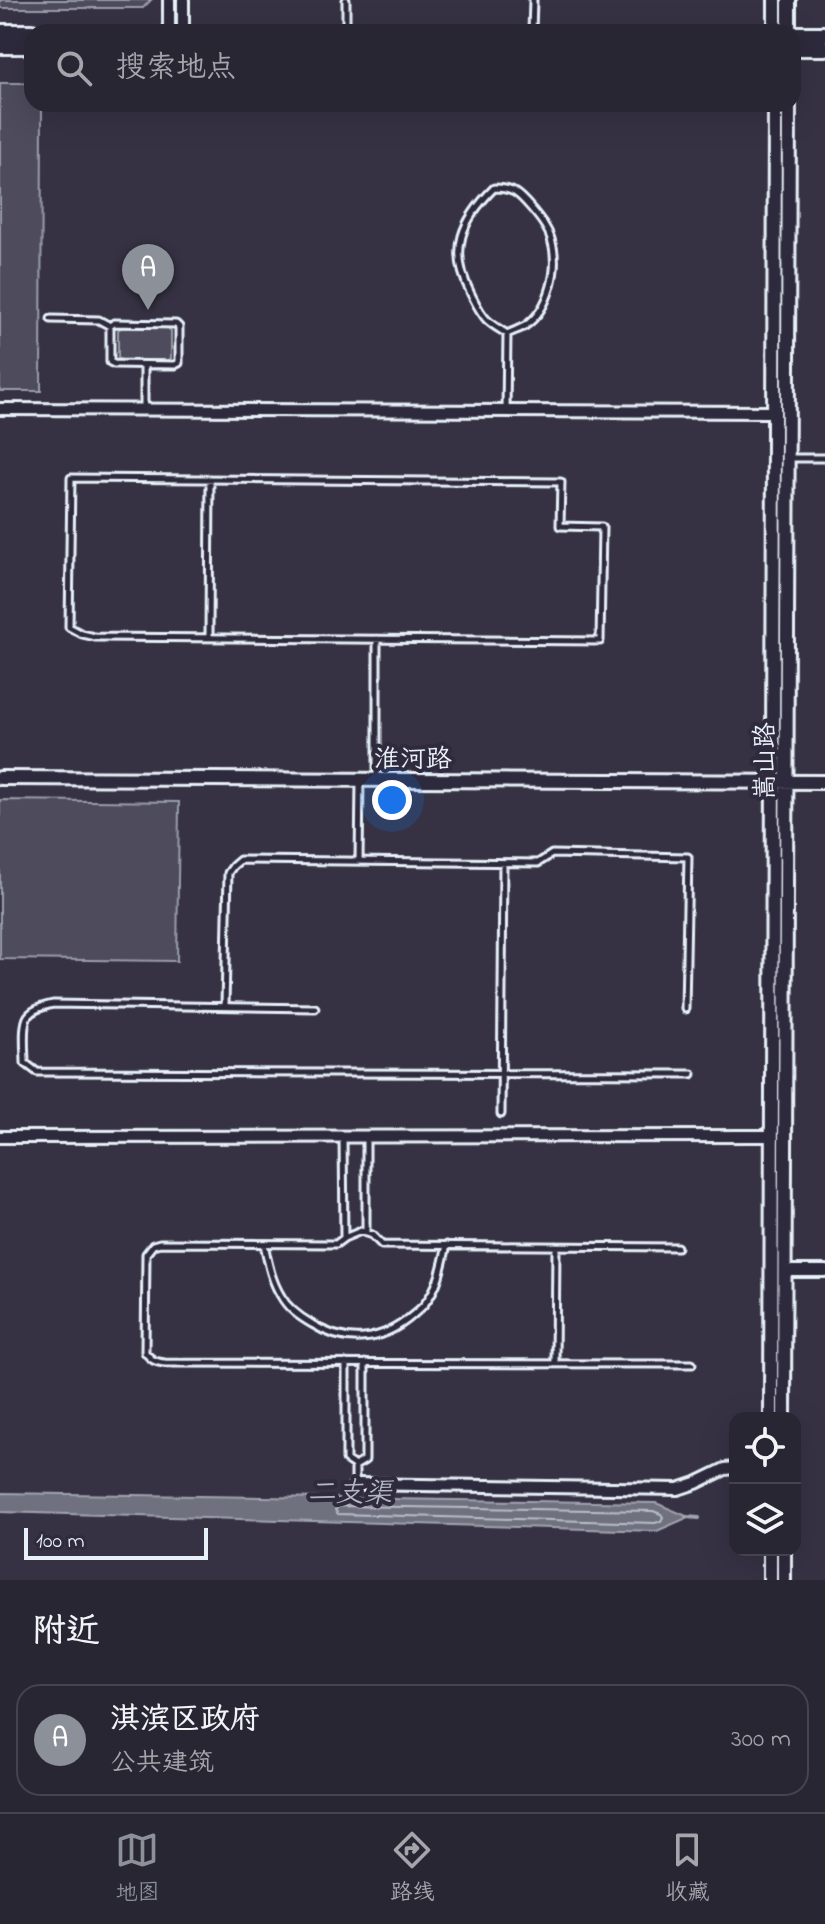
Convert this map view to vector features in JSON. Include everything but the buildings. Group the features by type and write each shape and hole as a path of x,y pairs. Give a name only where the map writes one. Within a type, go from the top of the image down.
{"main road":[{"path":"0,32 24,32"},
{"path":"801,33 825,34"},
{"path":"0,46 24,46"},
{"path":"801,48 825,48"}],"street":[{"path":"169,0 169,24"},
{"path":"183,0 183,24"},
{"path":"775,0 775,24"},
{"path":"789,0 790,24"},
{"name":"嵩山路","path":"775,112 774,412 784,1412"},
{"name":"嵩山路","path":"771,1412 771,1136 787,458 789,112"},
{"path":"0,409 774,412"},
{"name":"淮河路","path":"0,778 825,782"},
{"path":"0,1137 771,1136"},
{"path":"785,1271 825,1271"},
{"path":"355,1484 678,1489 729,1469"},
{"path":"770,1556 770,1580"},
{"path":"784,1556 784,1580"}],"lane":[{"path":"346,0 346,24"},
{"path":"532,24 533,0"},
{"path":"494,188 508,188 525,201 551,235 554,251 551,286 543,306 526,325 507,334 486,320 468,289 461,264 461,237 467,220 494,188"},
{"path":"51,319 99,320 110,326"},
{"path":"114,323 176,324 179,327 179,363 144,365 110,362 110,326 114,323"},
{"path":"506,411 507,334"},
{"path":"144,365 144,410"},
{"path":"787,458 825,458"},
{"path":"71,478 210,479 561,482 560,526 602,527 600,641 95,637 69,627 71,478"},
{"path":"209,637 210,479"},
{"path":"377,639 377,780"},
{"path":"359,861 360,779"},
{"path":"225,1006 228,873 240,860 538,863 552,854 688,857 685,1009"},
{"path":"501,1114 503,863"},
{"path":"315,1008 53,1004 36,1009 27,1016 25,1063 37,1072 692,1074"},
{"path":"343,1136 344,1238"},
{"path":"366,1136 366,1233"},
{"path":"677,1247 382,1245 372,1235 361,1231 336,1244 160,1243 153,1245 146,1254 145,1352 150,1359 165,1363 692,1364"},
{"path":"264,1244 270,1271 281,1297 296,1315 326,1333 354,1339 375,1337 401,1325 425,1304 439,1279 447,1245"},
{"path":"555,1364 556,1246"},
{"path":"346,1363 346,1460 355,1466"},
{"path":"355,1466 365,1460 365,1363"},
{"path":"355,1466 355,1484"}],"shaded area":[{"path":"0,0 151,0 143,8 0,8"},
{"path":"0,83 24,83 24,112 42,112 41,391 0,391"},
{"path":"168,328 171,331 171,358 121,360 118,358 118,330"},
{"path":"0,800 179,802 177,961 0,959"}],"water":[{"path":"0,1493 656,1503 689,1517 657,1531 0,1512"}],"waterway":[{"name":"二支渠","path":"686,1517 699,1518"}],"place":[{"name":"淇滨区政府","path":"148,310"}]}
